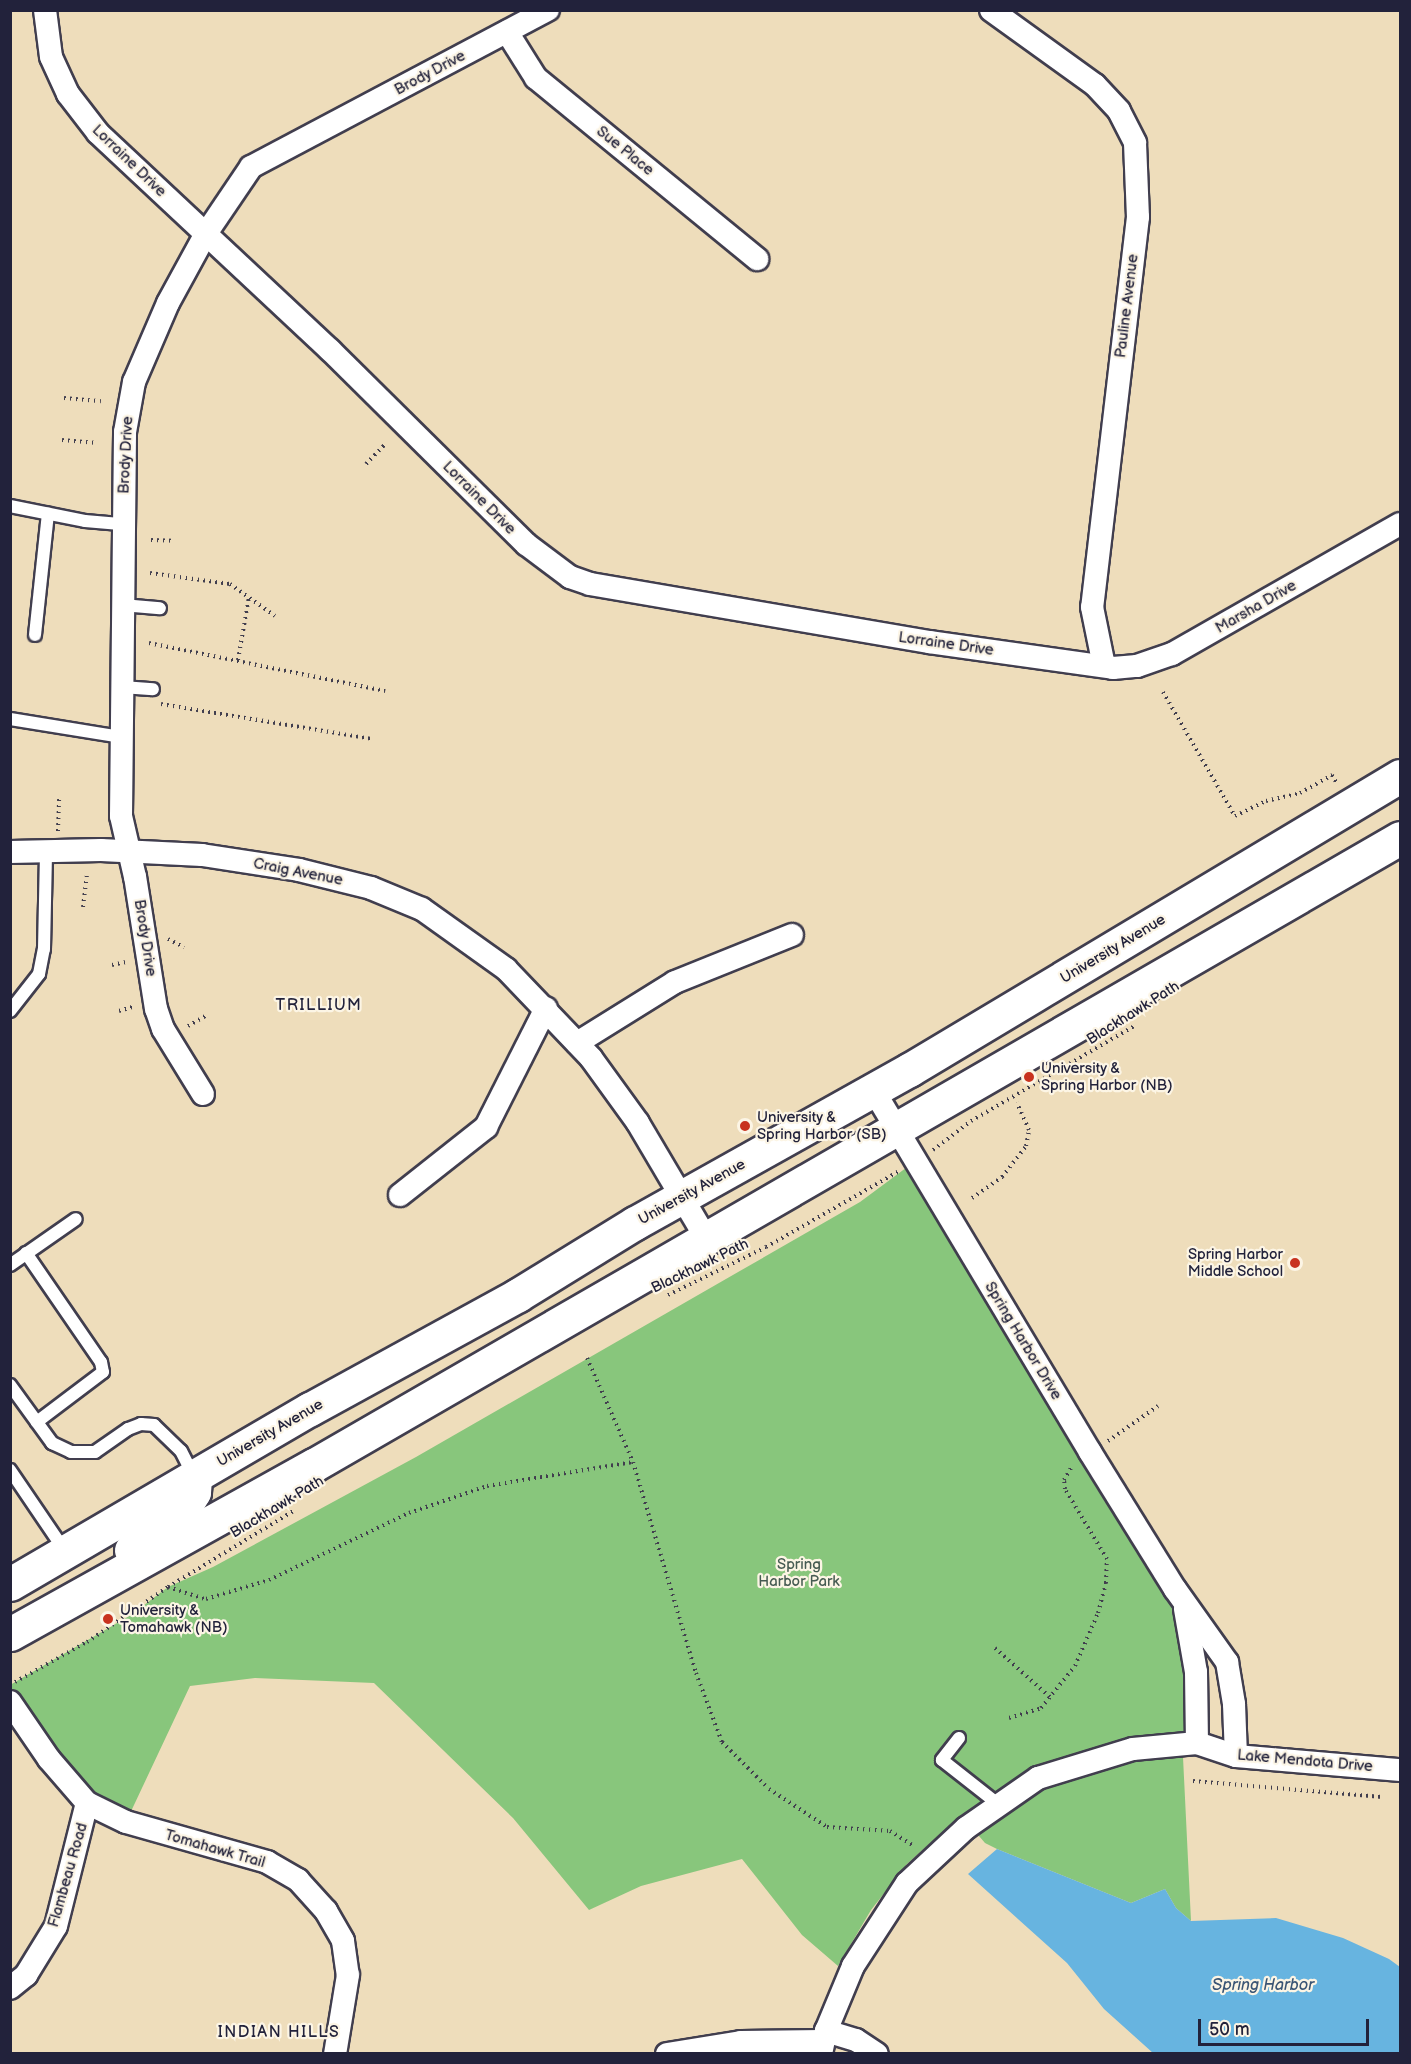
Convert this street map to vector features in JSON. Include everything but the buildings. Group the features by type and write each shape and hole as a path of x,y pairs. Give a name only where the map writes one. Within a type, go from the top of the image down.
{"main road":[{"name":"University Avenue","path":"10,1584 683,1197 874,1091 1401,776"},
{"path":"10,1634 68,1604 896,1131 1401,838"},
{"path":"68,1604 184,1508 194,1492 195,1477"}],"street":[{"name":"Brody Drive","path":"203,1094 163,1029 156,1009 135,877 121,816 125,432 135,382 168,303 205,235 251,166 548,10"},
{"name":"Pauline Avenue","path":"991,10 1095,85 1119,111 1135,143 1138,217 1092,607 1104,666"},
{"name":"Lorraine Drive","path":"45,11 47,46 81,113 205,235 330,350 526,544 570,578 590,584 929,642 1104,666"},
{"name":"Sue Place","path":"507,32 536,78 757,259"},
{"name":"Marsha Drive","path":"1104,666 1137,666 1172,654 1401,524"},
{"name":"Craig Avenue","path":"10,852 127,850 202,855 299,870 372,888 422,909 464,936 506,969 546,1008 577,1043 625,1103 706,1238"},
{"path":"577,1043 675,982 792,935"},
{"path":"400,1195 486,1127 528,1037 546,1008"},
{"name":"Spring Harbor Drive","path":"874,1091 914,1162 1175,1589 1227,1662 1234,1704 1236,1756"},
{"name":"Spring Harbor Drive","path":"1175,1589 1187,1614 1196,1672 1197,1743"},
{"name":"Flambeau Road","path":"10,1702 49,1759 87,1803 56,1926 26,1975 10,1988"},
{"name":"Lake Mendota Drive","path":"823,2042 854,1966 881,1918 931,1859 998,1804 1038,1778 1090,1759 1132,1749 1197,1743 1236,1756 1401,1770"},
{"name":"Tomahawk Trail","path":"87,1803 126,1822 267,1862 298,1880 326,1911 343,1941 348,1975 335,2054"},
{"path":"667,2054 741,2042 856,2040 877,2054"}],"lane":[{"path":"10,506 48,514 123,524"},
{"path":"35,635 48,514"},
{"path":"122,605 160,608"},
{"path":"122,687 153,689"},
{"path":"10,719 121,737"},
{"path":"10,1011 39,974 44,949 46,850"},
{"path":"10,1265 76,1219"},
{"path":"26,1253 101,1362 103,1372 37,1422"},
{"path":"10,1385 52,1443 71,1452 95,1452 128,1429 141,1424 154,1425 181,1451 195,1477"},
{"path":"10,1470 66,1552"},
{"path":"958,1738 942,1760 998,1804"}],"path":[{"path":"64,398 101,401"},
{"path":"62,440 97,442"},
{"path":"366,464 386,443"},
{"path":"151,540 174,541"},
{"path":"150,573 230,584 275,616"},
{"path":"238,660 249,597"},
{"path":"149,643 385,690"},
{"path":"1163,692 1235,816 1266,801 1300,793 1332,775 1336,783"},
{"path":"148,702 373,739"},
{"path":"58,831 59,796"},
{"path":"83,907 87,870"},
{"path":"164,939 184,947"},
{"path":"112,965 129,961"},
{"path":"119,1011 135,1006"},
{"path":"183,1029 205,1016"},
{"name":"Blackhawk Path","path":"662,1298 766,1247 914,1162 971,1121 1138,1024"},
{"path":"972,1198 1002,1177 1026,1146 1029,1130 1017,1103"},
{"path":"587,1358 633,1462 696,1673 722,1742 769,1789 826,1827 890,1831 931,1859"},
{"path":"1108,1442 1158,1406"},
{"path":"1008,1718 1041,1708 1075,1666 1098,1613 1106,1583 1107,1559 1065,1490 1066,1472 1076,1461"},
{"path":"168,1587 206,1599 269,1580 409,1513 487,1486 633,1462"},
{"name":"Blackhawk Path","path":"10,1685 131,1615 168,1587 298,1508"},
{"path":"995,1648 1050,1697"},
{"path":"1193,1781 1382,1797"}],"green space":[{"name":"Spring Harbor Park","path":"914,1162 1175,1589 1197,1743 1183,1757 1191,1921 1176,1908 1165,1889 1131,1903 985,1843 961,1815 907,1864 871,1910 838,1966 802,1935 742,1859 641,1886 589,1910 513,1818 374,1683 255,1678 190,1686 126,1822 87,1803 11,1702 10,1685 131,1615 168,1587 213,1567 416,1457 860,1202"}],"water":[{"name":"Spring Harbor","path":"997,1849 1131,1903 1165,1889 1176,1908 1191,1921 1276,1918 1343,1938 1389,1959 1400,1967 1400,2053 1153,2053 1104,2009 1067,1963 968,1874"}],"place":[{"name":"University & Spring Harbor (NB)","path":"1029,1077"},
{"name":"University & Spring Harbor (SB)","path":"745,1126"},
{"name":"Spring Harbor Middle School","path":"1295,1263"},
{"name":"University & Tomahawk (NB)","path":"108,1619"}],"district":[{"name":"TRILLIUM","path":"319,1006"},
{"name":"INDIAN HILLS","path":"279,2033"}]}
